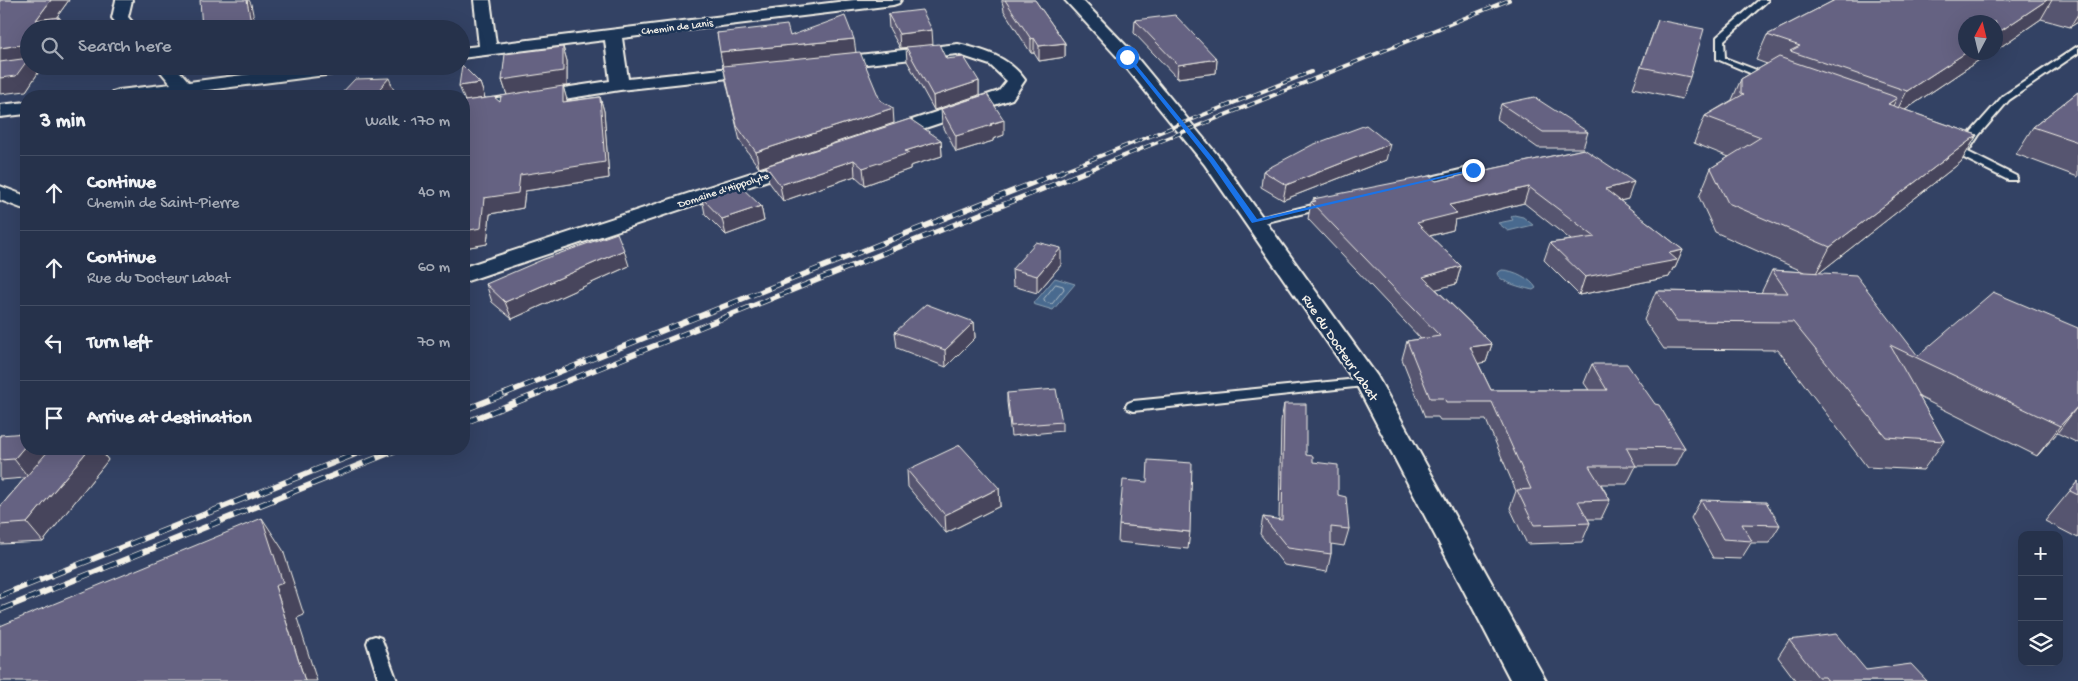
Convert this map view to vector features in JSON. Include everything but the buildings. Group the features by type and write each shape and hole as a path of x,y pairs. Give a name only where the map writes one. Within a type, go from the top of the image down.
{"street":[{"path":"122,20 120,18 124,0"},
{"path":"482,0 488,50"},
{"name":"Chemin de Lanis","path":"470,52 893,0"},
{"name":"Rue du Docteur Labat","path":"1073,0 1127,57 1212,161 1368,382 1529,681"},
{"path":"613,34 620,85"},
{"path":"809,65 958,49 996,61 1016,80 1006,95 865,142"},
{"path":"0,71 20,68"},
{"path":"470,108 620,85 779,68"},
{"path":"173,75 185,88"},
{"path":"168,90 185,88 216,90 304,75"},
{"path":"0,111 20,109"},
{"name":"Domaine d'Hippolyte","path":"470,273 819,157"},
{"path":"0,192 20,201"}],"lane":[{"path":"1764,0 1720,39 1721,59 1774,80"},
{"path":"2012,178 1957,151 2006,98 2078,49"},
{"path":"1408,186 1473,170"},
{"path":"1255,222 1331,204"},
{"path":"1133,406 1368,382"},
{"path":"375,643 388,681"}],"water":[{"path":"1514,215 1523,217 1533,225 1508,231 1498,223 1513,220 1511,217"},
{"path":"1502,270 1522,276 1536,288 1533,290 1506,282 1497,273"},
{"path":"1055,278 1075,284 1053,310 1033,304"}],"railway":[{"path":"1084,172 1509,0"},
{"path":"1060,172 1311,72"},
{"path":"504,394 1063,171"},
{"path":"535,394 1087,171"},
{"path":"470,408 507,393"},
{"path":"470,421 539,393"},
{"path":"0,596 353,455"},
{"path":"0,610 384,455"}],"route":[{"path":"1127,57 1212,161 1255,222 1473,170"}]}
